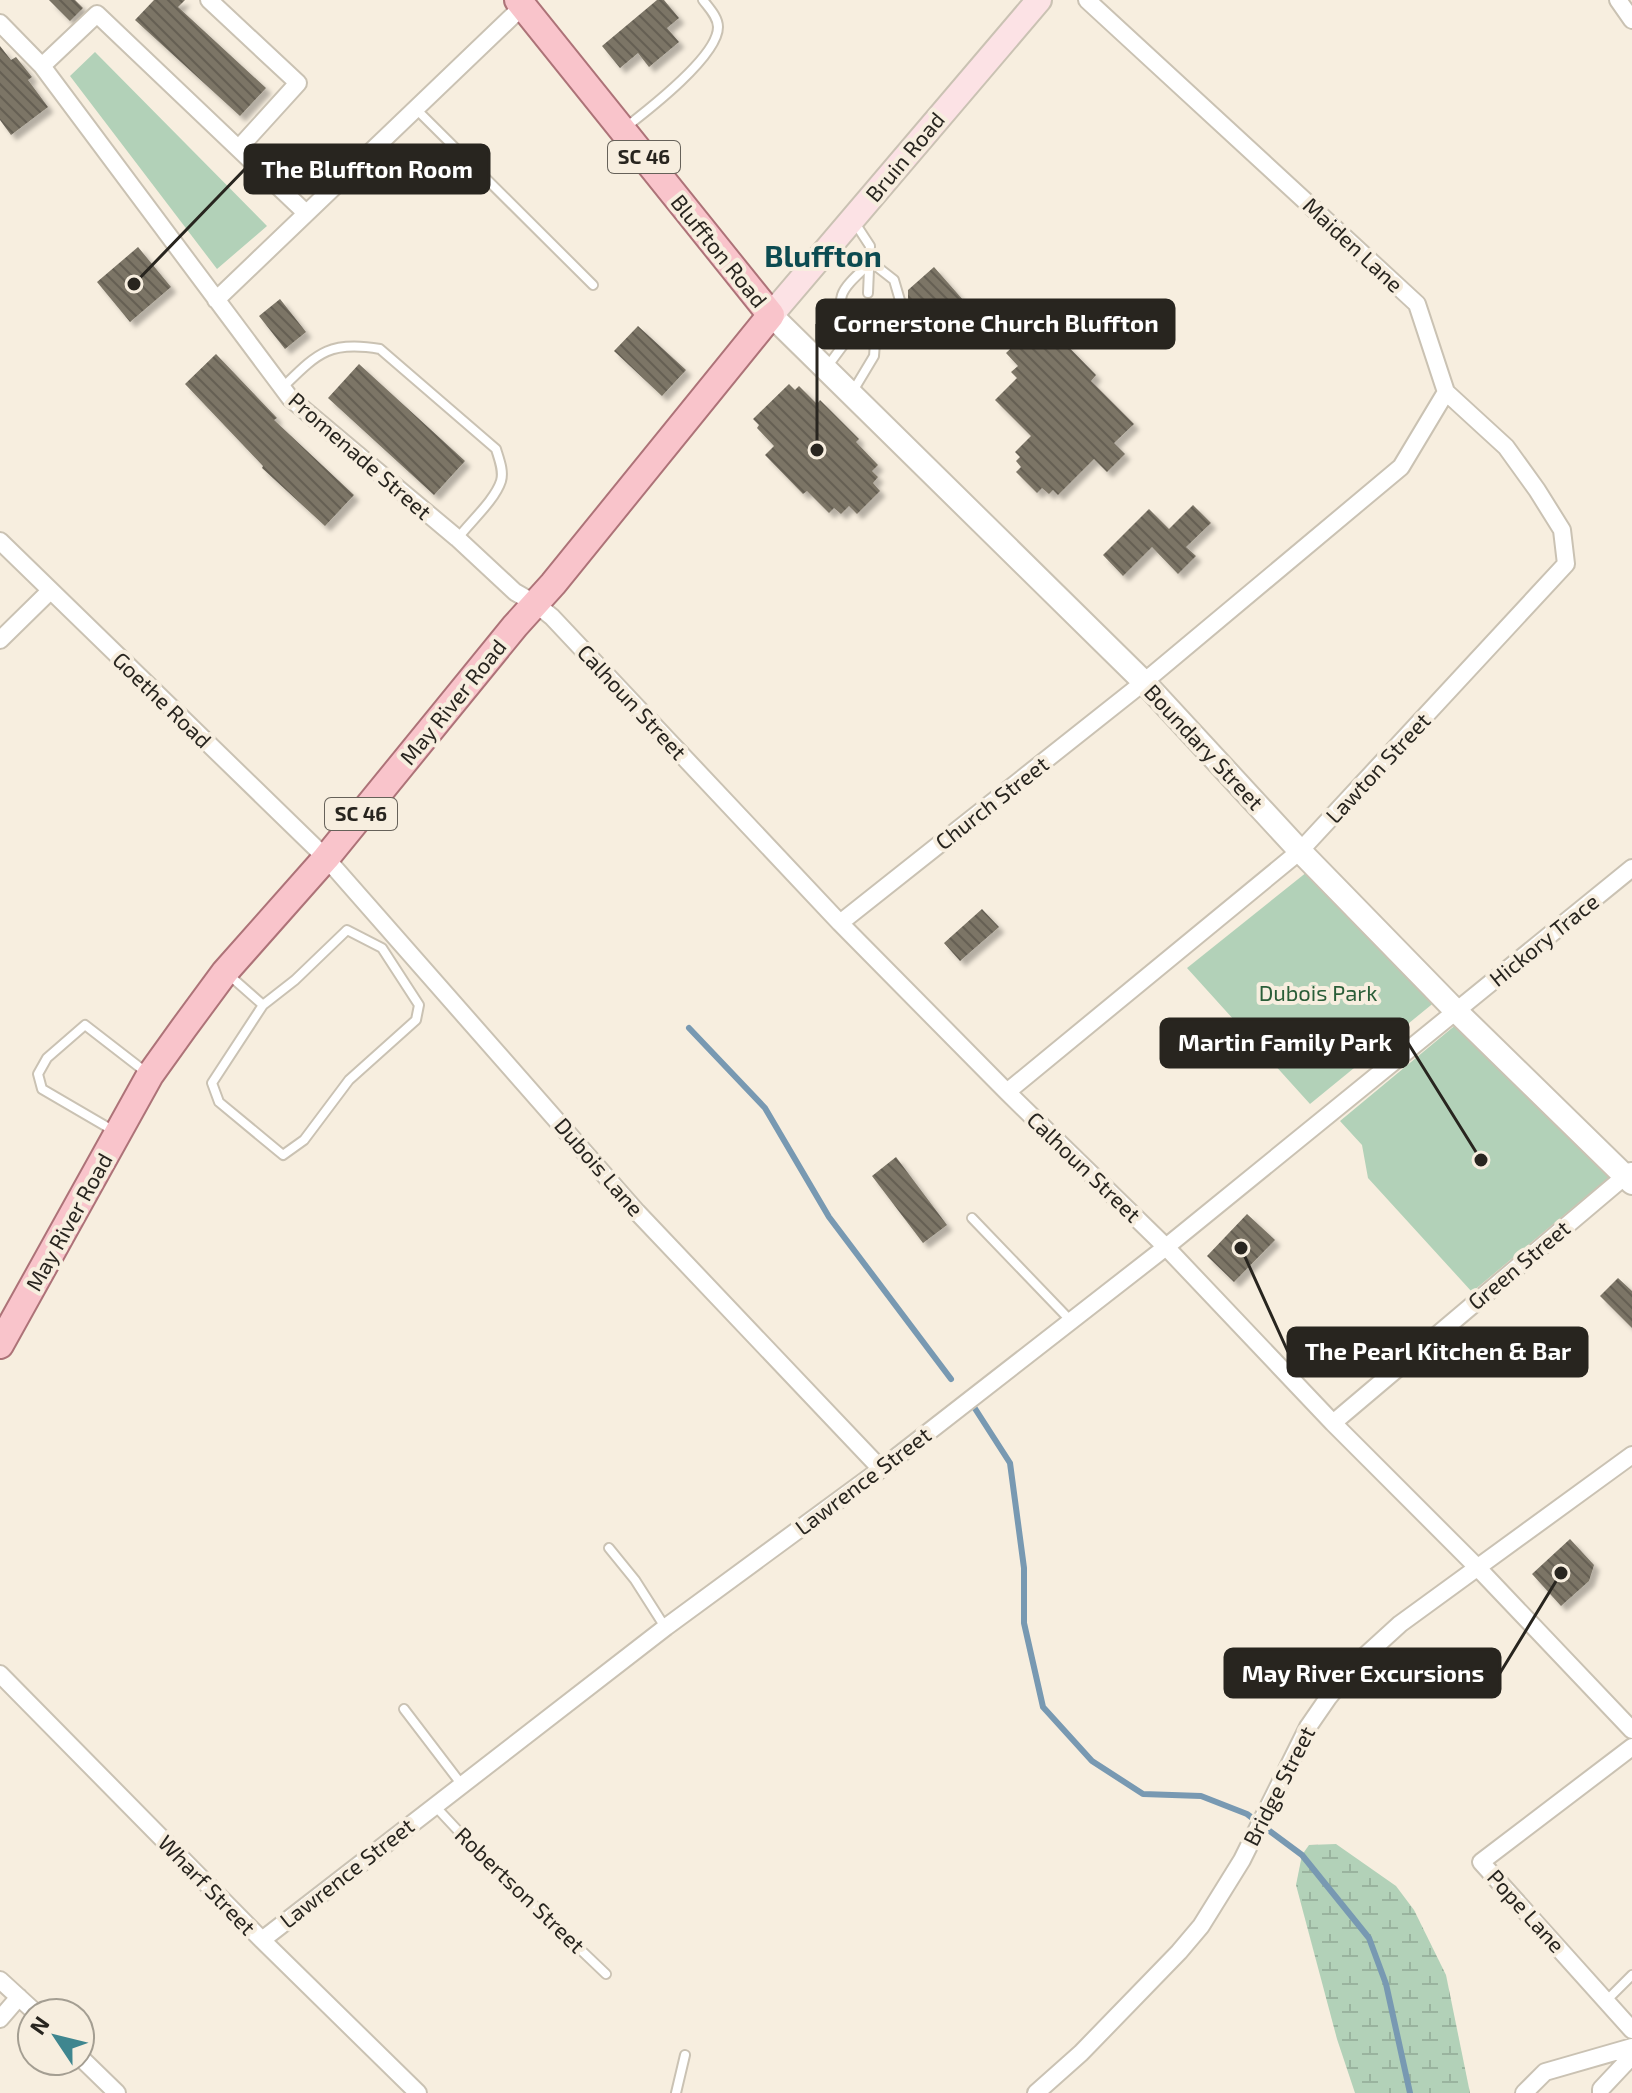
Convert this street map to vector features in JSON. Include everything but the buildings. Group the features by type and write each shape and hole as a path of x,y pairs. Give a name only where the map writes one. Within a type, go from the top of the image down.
{"main road":[{"name":"Bruin Road","path":"771,315 1039,0"},
{"name":"Bluffton Road","path":"520,3 771,315"},
{"name":"May River Road","path":"0,1345 8,1313 150,1075 225,972 326,858 771,315"}],"street":[{"path":"42,66 110,0"},
{"path":"209,0 298,83 239,148"},
{"name":"Maiden Lane","path":"1087,0 1417,304 1446,392"},
{"path":"1618,0 1632,20"},
{"path":"216,300 415,109 520,3"},
{"path":"97,14 306,213"},
{"name":"Promenade Street","path":"0,23 42,66 290,398 457,538 515,592 536,604"},
{"name":"Boundary Street","path":"771,315 1144,682 1300,851 1456,1011 1630,1176"},
{"path":"1144,682 1401,467 1446,392"},
{"name":"Lawton Street","path":"1007,1092 1300,851 1566,564 1562,530 1537,490 1506,447 1446,392"},
{"name":"Goethe Road","path":"0,541 326,858"},
{"path":"0,640 50,591"},
{"name":"Calhoun Street","path":"536,604 840,923 1166,1247 1632,1730"},
{"name":"Church Street","path":"840,923 1144,682"},
{"name":"Dubois Lane","path":"326,858 637,1212 881,1469"},
{"name":"Hickory Trace","path":"1456,1011 1632,868"},
{"name":"Lawrence Street","path":"262,1940 666,1627 881,1469 1166,1247 1456,1011"},
{"name":"Green Street","path":"1333,1423 1630,1176"},
{"name":"Bridge Street","path":"1036,2093 1081,2053 1201,1926 1242,1860 1308,1727 1355,1665 1400,1624 1632,1455"},
{"name":"Wharf Street","path":"4,1684 418,2093"},
{"name":"Pope Lane","path":"1632,1747 1481,1862 1632,2030"},
{"path":"0,1980 19,1997"},
{"path":"0,2019 16,2000"},
{"path":"1524,2093 1545,2072 1632,2047"},
{"path":"1601,2093 1601,2089 1632,2056"},
{"path":"96,2073 117,2093"}],"lane":[{"path":"623,130 691,72 716,37 717,19 703,0"},
{"path":"415,109 593,285"},
{"path":"852,219 870,246 868,293"},
{"path":"826,369 847,340 876,330 904,314 894,280 871,262"},
{"path":"847,340 839,298 845,287 871,262"},
{"path":"851,393 874,356 876,330 872,312"},
{"path":"282,388 323,352 340,346 358,345 380,349 496,449 502,478 494,494 457,538"},
{"path":"347,930 382,948 419,1005 416,1020 349,1080 304,1140 283,1155 219,1102 212,1083 263,1005 295,980 347,930"},
{"path":"225,972 263,1005"},
{"path":"118,1133 42,1089 38,1074 47,1058 85,1025 150,1075"},
{"path":"972,1218 1071,1321"},
{"path":"609,1548 666,1627"},
{"path":"404,1709 462,1785"},
{"name":"Robertson Street","path":"434,1805 476,1850 606,1974"},
{"path":"1606,2001 1632,1975"},
{"path":"676,2093 685,2055"}],"green space":[{"path":"95,52 267,226 217,269 70,76"},
{"name":"Dubois Park","path":"1312,868 1436,1001 1310,1104 1187,968"},
{"path":"1458,1023 1613,1174 1472,1292 1368,1178 1362,1145 1340,1121"},
{"path":"1336,1844 1396,1886 1414,1910 1446,1975 1470,2093 1355,2093 1337,2039 1296,1885 1302,1855 1309,1845"}],"waterway":[{"path":"689,1028 765,1108 829,1217 951,1379"},
{"path":"974,1407 1010,1463 1024,1568 1024,1623 1043,1707 1092,1761 1143,1794 1201,1796 1247,1814 1302,1855 1369,1938 1386,1984 1410,2093"}],"place":[{"name":"The Bluffton Room","path":"134,284"},
{"name":"Cornerstone Church Bluffton","path":"817,450"},
{"name":"Martin Family Park","path":"1481,1160"},
{"name":"The Pearl Kitchen & Bar","path":"1241,1248"},
{"name":"May River Excursions","path":"1561,1573"}],"district":[{"name":"Bluffton","path":"823,257"}]}
